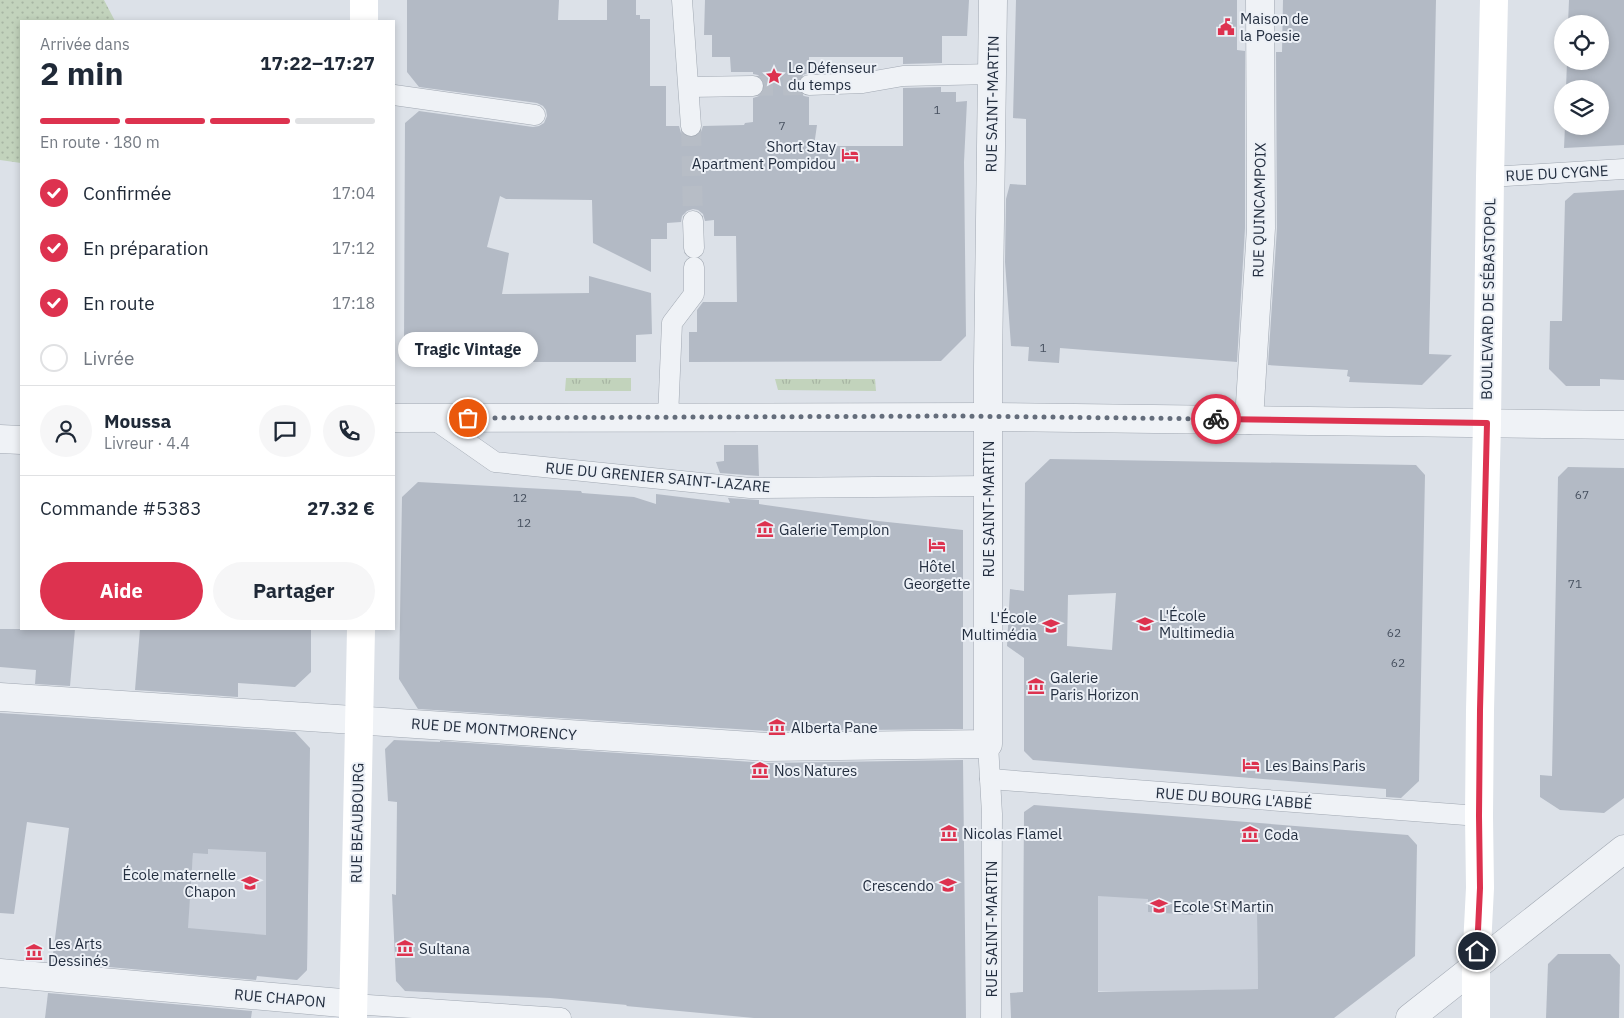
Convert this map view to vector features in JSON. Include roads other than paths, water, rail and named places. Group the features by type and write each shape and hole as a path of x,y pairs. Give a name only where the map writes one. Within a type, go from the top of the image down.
{"main road":[{"path":"364,0 364,20"},
{"name":"BOULEVARD DE SÉBASTOPOL","path":"1476,1018 1476,966 1480,888 1480,710 1494,0"},
{"name":"RUE BEAUBOURG","path":"353,1011 361,630"}],"street":[{"path":"682,0 692,126"},
{"name":"RUE SAINT-MARTIN","path":"991,1018 992,814 988,744 989,256 993,0"},
{"name":"RUE QUINCAMPOIX","path":"1250,420 1261,228 1260,0"},
{"path":"809,85 863,84 903,76 993,74"},
{"path":"689,87 753,86"},
{"path":"395,95 535,115"},
{"name":"RUE DU CYGNE","path":"1490,176 1624,169"},
{"path":"668,418 672,323 694,294 693,222"},
{"path":"395,418 989,417 1624,426"},
{"name":"RUE DU GRENIER SAINT-LAZARE","path":"432,418 495,462 750,488 989,486"},
{"path":"0,439 20,440"},
{"name":"RUE DE MONTMORENCY","path":"0,697 767,747 988,744"},
{"name":"RUE DU BOURG L'ABBÉ","path":"990,779 1479,816"},
{"path":"1410,1018 1624,849"},
{"name":"RUE CHAPON","path":"0,973 353,1011 561,1018"}],"tunnel":[{"path":"753,86 809,85"},
{"path":"691,126 693,221"}],"place":[{"name":"Maison de la Poesie","path":"1226,27"},
{"name":"Le Défenseur du temps","path":"774,76"},
{"name":"Short Stay Apartment Pompidou","path":"850,155"},
{"name":"Tragic Vintage","path":"468,418"},
{"name":"Galerie Templon","path":"765,529"},
{"name":"Hôtel Georgette","path":"937,545"},
{"name":"L'École Multimedia","path":"1145,624"},
{"name":"L'École Multimédia","path":"1051,626"},
{"name":"Galerie Paris Horizon","path":"1036,686"},
{"name":"Alberta Pane","path":"777,727"},
{"name":"Les Bains Paris","path":"1251,765"},
{"name":"Nos Natures","path":"760,770"},
{"name":"Nicolas Flamel","path":"949,833"},
{"name":"Coda","path":"1250,834"},
{"name":"École maternelle Chapon","path":"250,883"},
{"name":"Crescendo","path":"948,885"},
{"name":"Ecole St Martin","path":"1159,906"},
{"name":"Sultana","path":"405,948"},
{"name":"Les Arts Dessinés","path":"34,952"}]}
